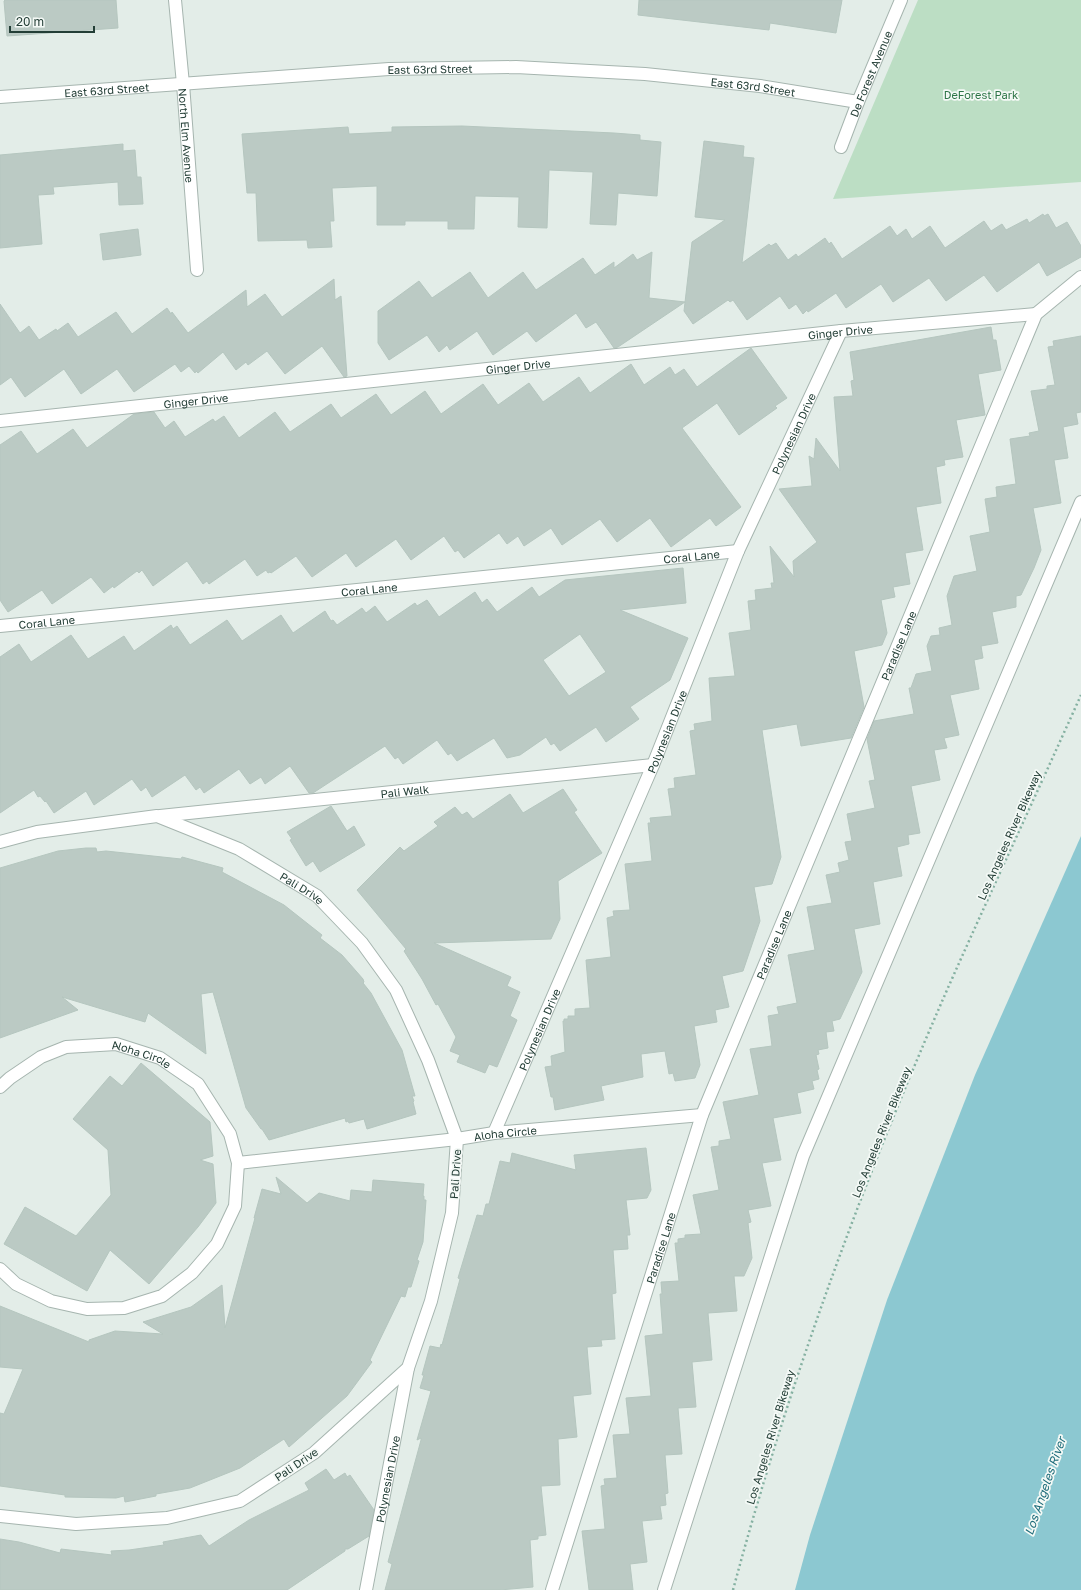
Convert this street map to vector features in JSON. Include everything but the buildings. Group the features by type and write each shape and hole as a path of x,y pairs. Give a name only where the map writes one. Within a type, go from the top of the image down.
{"street":[{"name":"North Elm Avenue","path":"175,0 197,270"},
{"name":"De Forest Avenue","path":"841,147 858,102 901,0"},
{"name":"East 63rd Street","path":"0,97 389,69 516,68 644,74 744,84 858,102"},
{"path":"1036,314 1081,277"},
{"name":"Ginger Drive","path":"0,421 841,331 1036,314"},
{"name":"Paradise Lane","path":"552,1590 702,1115 1036,314"},
{"name":"Polynesian Drive","path":"494,1133 653,764 738,551 841,331"},
{"path":"664,1590 803,1156 1081,502"},
{"name":"Coral Lane","path":"0,626 171,610 738,551"},
{"name":"Pali Walk","path":"157,816 653,764"},
{"name":"Pali Drive","path":"0,842 37,832 157,816 239,849 317,896 357,938 396,990 428,1060 457,1139 452,1212 431,1301 408,1368 314,1453 240,1500 167,1518 76,1524 0,1516"},
{"name":"Aloha Circle","path":"0,1087 10,1078 41,1057 66,1047 116,1044 160,1058 198,1084 230,1134 238,1163 235,1206 217,1244 192,1273 162,1296 124,1308 87,1309 51,1301 16,1284 0,1269"},
{"name":"Aloha Circle","path":"238,1163 457,1139 494,1133 702,1115"},
{"name":"Polynesian Drive","path":"366,1590 408,1368"}],"path":[{"name":"Los Angeles River Bikeway","path":"733,1590 745,1545 797,1375 870,1176 947,991 1081,695"}],"green space":[{"name":"DeForest Park","path":"918,0 1081,0 1081,182 833,199"}],"water":[{"name":"Los Angeles River","path":"1081,836 1081,1590 795,1590 810,1535 887,1300 975,1075"}]}
